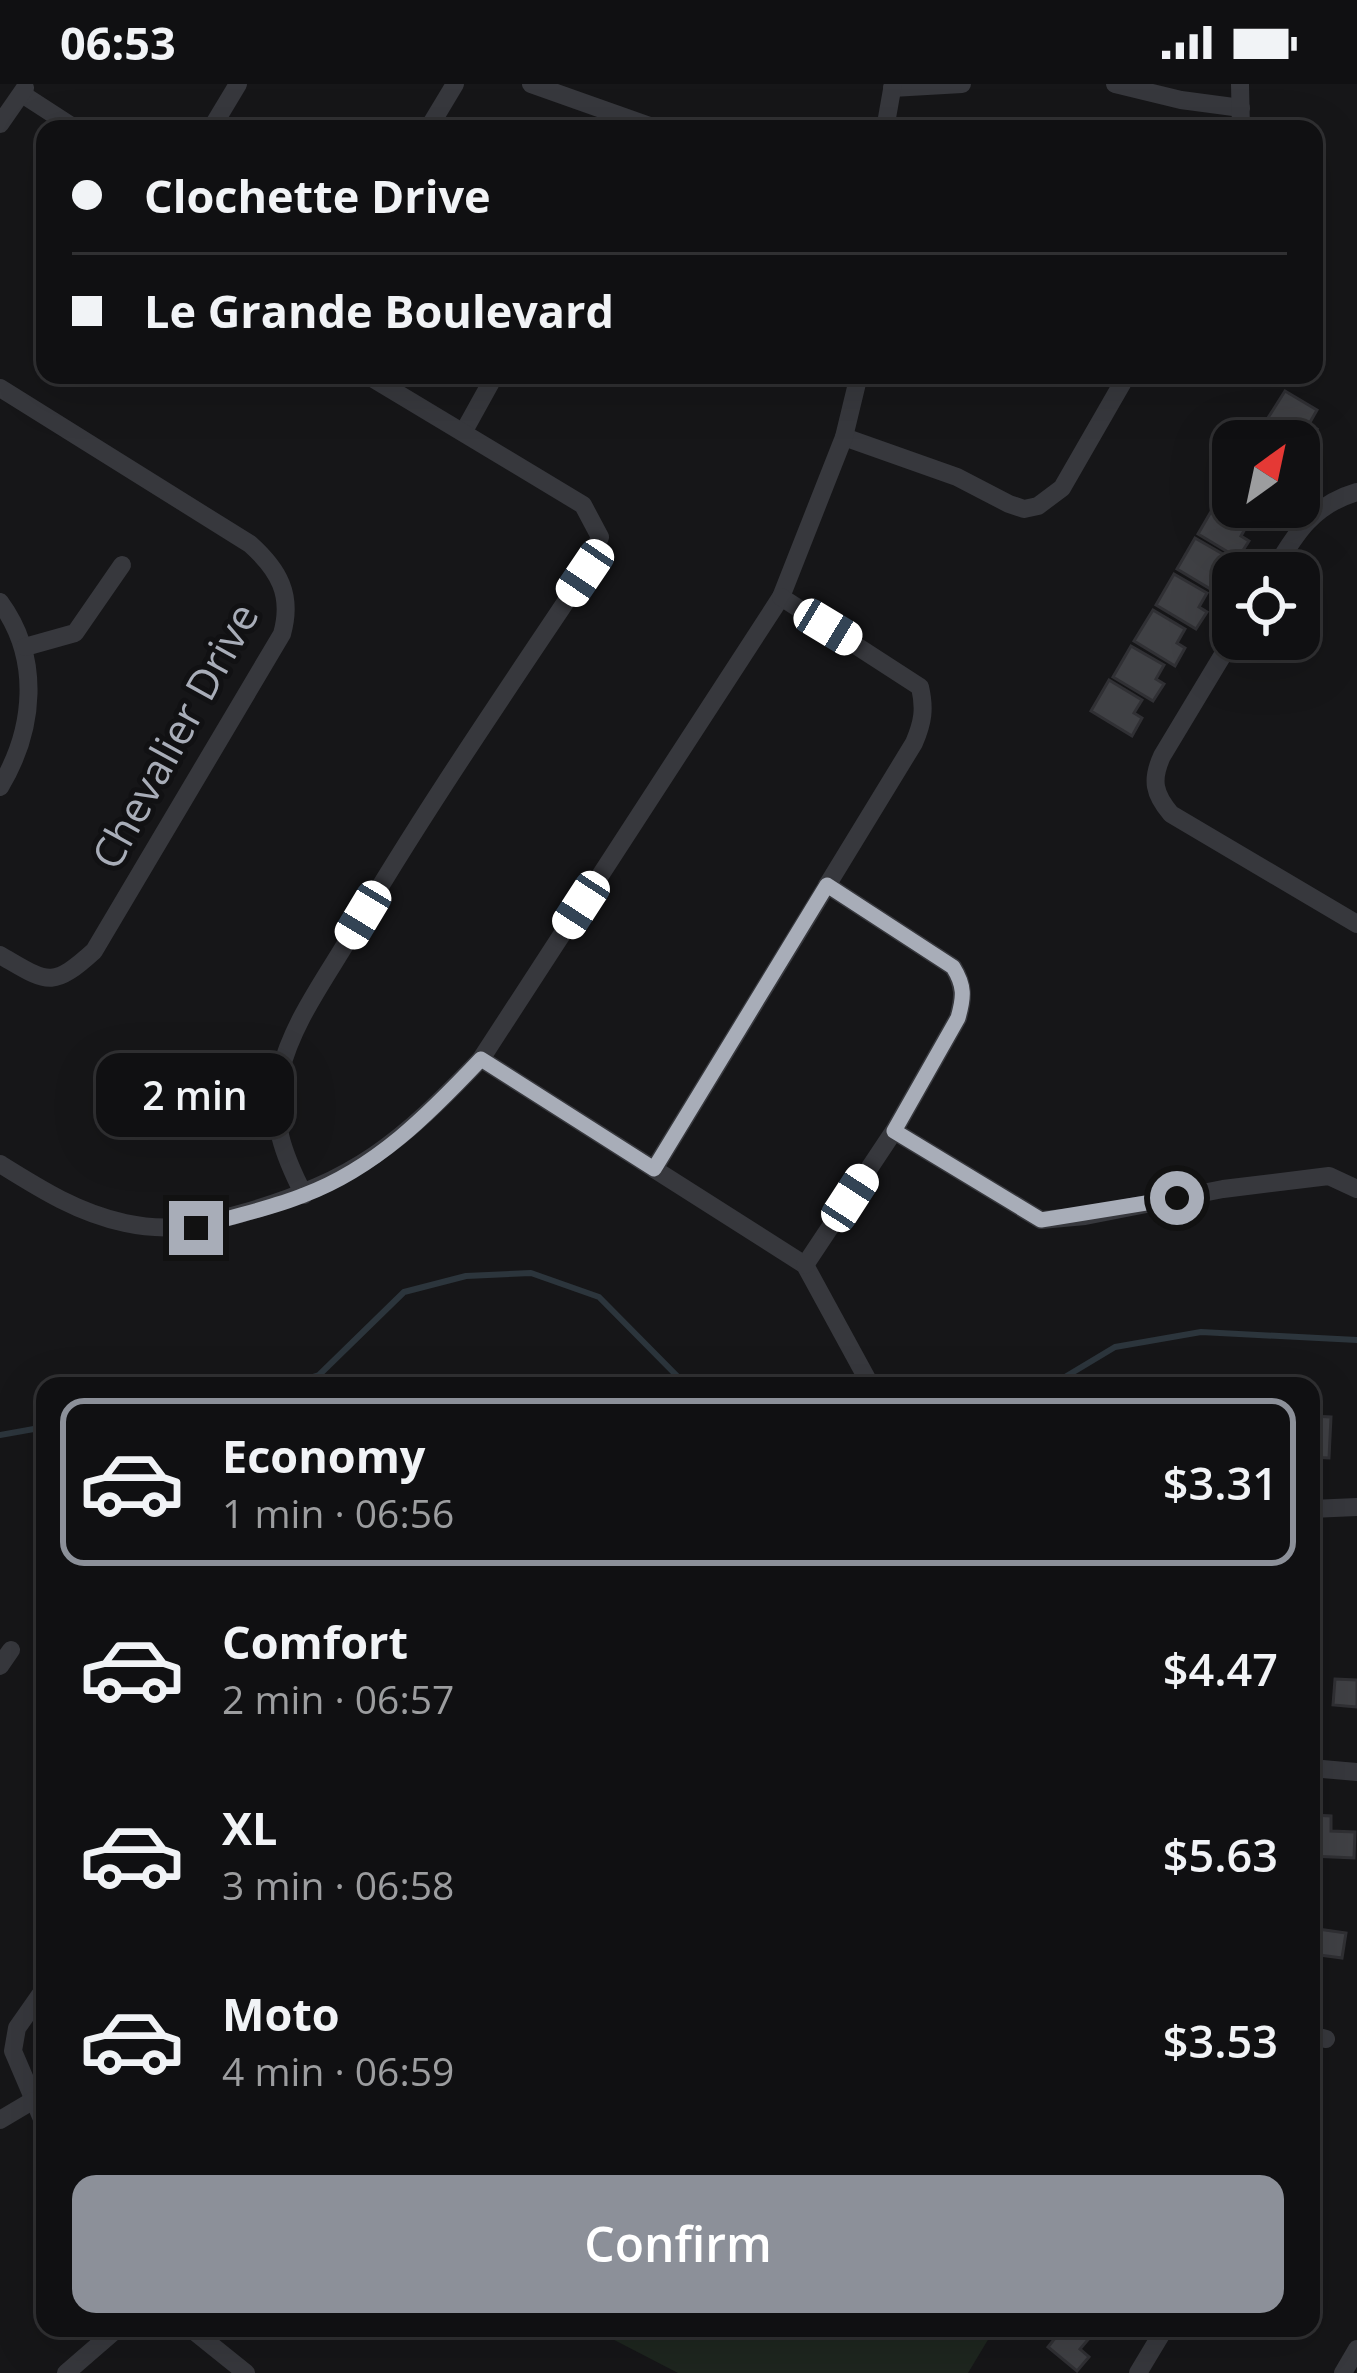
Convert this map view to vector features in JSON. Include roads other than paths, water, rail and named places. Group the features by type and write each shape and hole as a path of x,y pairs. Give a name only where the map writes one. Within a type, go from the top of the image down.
{"street":[{"path":"216,120 238,84"},
{"path":"433,120 455,84"},
{"path":"531,84 633,120"},
{"path":"886,120 892,85 962,84"},
{"path":"1115,84 1240,108"},
{"path":"1240,84 1241,120"},
{"path":"0,124 25,89 65,120"},
{"path":"304,1196 280,1148 276,1109 279,1075 294,1032 409,836 597,551 600,537 583,505 383,384"},
{"path":"464,431 490,384"},
{"path":"0,1164 63,1202 126,1223 196,1228 304,1196 369,1162 430,1111 481,1059 781,597 844,437 857,384"},
{"path":"844,437 919,461 1009,504 1038,506 1062,488 1121,384"},
{"name":"Chevalier Drive","path":"0,388 250,544 277,574 287,598 282,634 108,930 63,978 48,979 0,955"},
{"path":"1286,552 1311,515 1325,504 1357,493"},
{"path":"25,647 75,633 122,565"},
{"path":"654,1169 914,743 925,709 920,687 904,674 781,597"},
{"path":"0,602 25,647 29,708 22,740 0,787"},
{"path":"1220,660 1162,756 1155,791 1171,814 1357,924"},
{"path":"806,1264 894,1131 961,1008 963,982 953,967 827,885"},
{"path":"481,1059 806,1264 867,1377"},
{"path":"894,1131 1041,1220 1329,1176 1357,1190"},
{"path":"1320,1509 1357,1507"},
{"path":"1320,1769 1357,1772"},
{"path":"36,2001 17,2028 13,2051 36,2109"},
{"path":"0,2120 32,2101"},
{"path":"66,2373 108,2337"},
{"path":"201,2337 246,2373"},
{"path":"1138,2373 1160,2337"},
{"path":"1342,2373 1356,2352"}],"waterway":[{"path":"313,1377 404,1292 466,1276 531,1273 599,1297 678,1377"},
{"path":"1065,1377 1115,1347 1201,1332 1357,1340"},
{"path":"0,1435 36,1429"}]}
